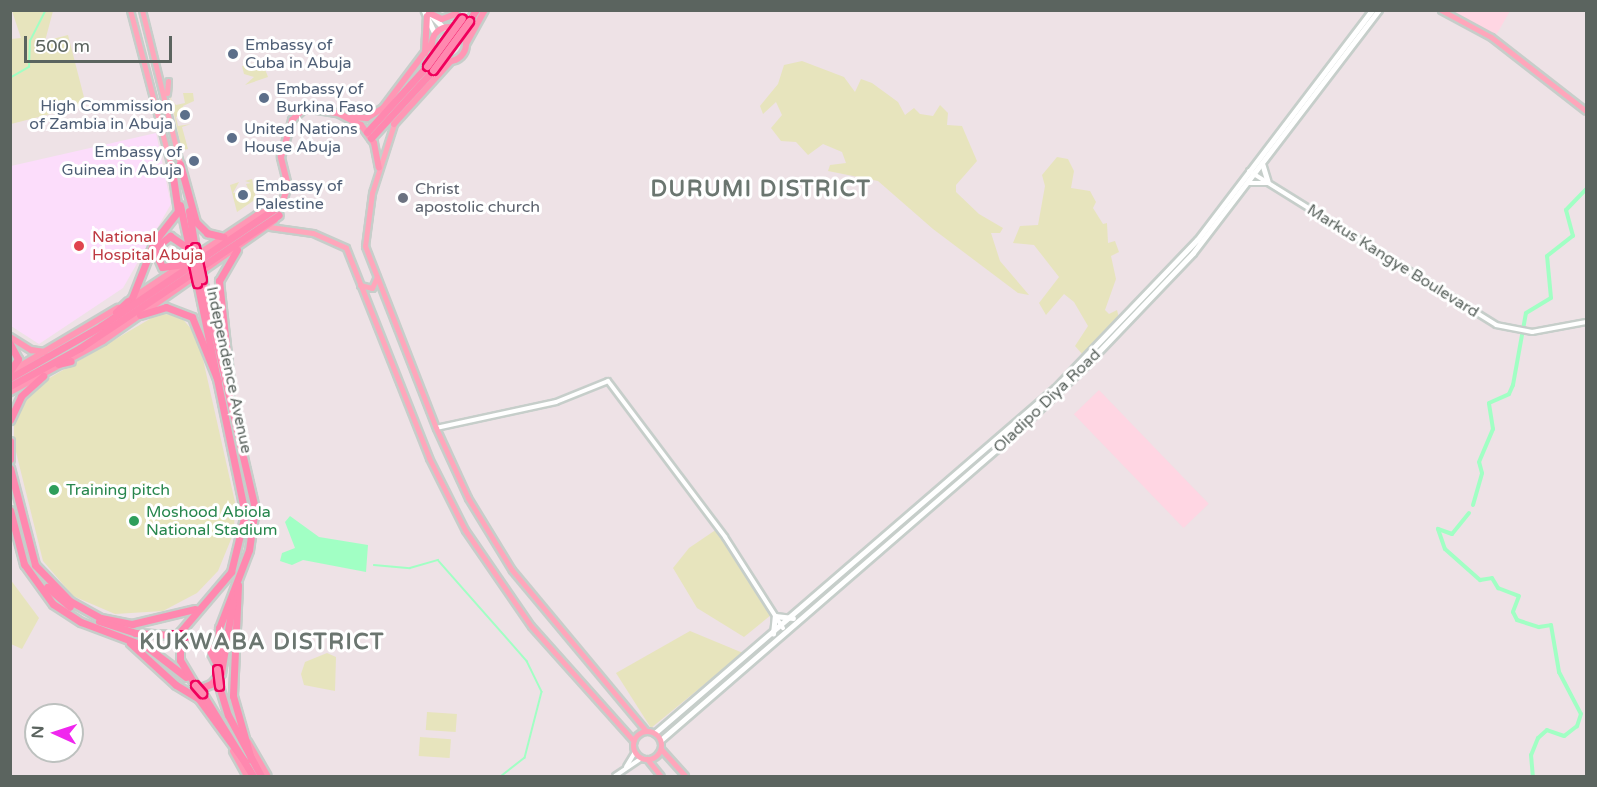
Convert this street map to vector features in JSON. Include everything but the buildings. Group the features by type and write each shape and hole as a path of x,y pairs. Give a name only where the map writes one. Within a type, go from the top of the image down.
{"highway":[{"path":"369,135 386,105 423,59 435,34 467,10"},
{"path":"427,12 442,19 461,16 476,10"},
{"path":"394,124 451,61 460,57 485,10"},
{"path":"423,59 430,28 427,12"},
{"path":"369,135 430,68 461,16"},
{"path":"445,28 461,33 466,45"},
{"path":"432,44 437,57 451,61"},
{"path":"374,126 430,68"},
{"path":"10,378 99,328 282,204 288,186 281,157 296,115 316,107 347,116 367,118 386,105"},
{"path":"347,116 369,135 379,168"},
{"path":"180,161 196,222 207,233 224,237"},
{"name":"Independence Avenue","path":"180,161 191,249"},
{"path":"70,339 99,328 130,300 154,242 178,211 172,170"},
{"name":"Independence Avenue","path":"172,170 255,508 249,550 222,617 217,667"},
{"path":"10,371 57,348 224,237 282,204"},
{"path":"10,392 43,376 102,341 268,229 279,215"},
{"path":"10,386 47,367 118,324 279,215"},
{"path":"184,264 162,267 154,249 170,236 191,249"},
{"path":"237,250 223,267 219,292 240,441"},
{"name":"Independence Avenue","path":"194,684 180,660 178,641 185,622 231,572 244,522 200,281"},
{"path":"140,315 166,307 192,317 220,383"},
{"path":"102,341 118,324"},
{"path":"10,337 38,352 57,348"},
{"path":"10,344 18,359 10,371"},
{"path":"47,367 71,360"},
{"path":"10,420 21,396 43,376"},
{"path":"10,441 10,459"},
{"path":"11,471 30,551 53,593"},
{"path":"10,483 29,557 53,593 89,617 104,623 135,633 182,635 206,643 217,667 219,686 228,715 253,777"},
{"path":"10,510 21,555 40,590 71,617 159,654 202,693 261,777"},
{"path":"42,575 89,617"},
{"path":"188,690 207,687 220,673 238,577"},
{"path":"238,577 233,696 248,742 267,777"},
{"path":"104,623 158,622 202,605"},
{"path":"78,607 118,622 158,622"},
{"path":"113,633 202,702 247,777"},
{"path":"248,742 248,760"},
{"path":"233,751 248,760"}],"main road":[{"name":"Independence Avenue","path":"130,10 172,170"},
{"name":"Independence Avenue","path":"142,10 180,161"},
{"name":"Oladipo Diya Road","path":"655,733 783,628 1055,388 1187,251 1253,171 1372,10"},
{"name":"Oladipo Diya Road","path":"661,740 1042,409 1193,253 1253,171 1268,156 1379,10"},
{"path":"1441,10 1491,37 1587,111"},
{"path":"427,12 445,28"},
{"path":"427,12 435,34"},
{"path":"168,81 169,101 180,161"},
{"path":"168,112 169,101"},
{"path":"394,124 379,168 364,227 365,246 436,428 468,498 512,570 646,731 655,733 661,740 661,749 685,777"},
{"path":"1268,156 1262,170 1269,183"},
{"path":"1242,189 1253,180 1269,183"},
{"path":"282,204 279,215 288,226"},
{"path":"268,229 288,226 328,237 346,248 429,458 465,530 531,626 634,741 635,752 645,759 661,777"},
{"path":"360,285 372,288 377,277"},
{"path":"772,636 776,616 793,618"},
{"path":"634,741 646,731"},
{"path":"645,759 661,749"}],"street":[{"name":"Markus Kangye Boulevard","path":"1253,171 1468,310 1496,325 1526,331 1587,322"},
{"path":"436,428 556,402 608,381 725,537 783,628"},
{"path":"626,768 635,752"},
{"path":"615,777 626,768 645,759"}],"shaded area":[{"path":"12,11 53,11 45,41 68,35 86,105 11,124 11,39 21,38"},
{"path":"1446,11 1510,11 1495,37"},
{"path":"262,61 268,77 245,85 254,77 244,74 242,66"},
{"path":"802,61 844,77 855,92 861,79 872,83 898,102 905,115 914,108 920,114 933,116 940,105 948,113 947,125 962,126 977,161 956,185 956,192 979,214 1003,228 1000,233 991,233 1000,261 1029,295 1018,293 933,229 878,181 828,171 830,165 846,163 842,152 823,144 808,155 796,142 781,141 771,128 782,115 776,102 763,114 760,106 778,84 784,65"},
{"path":"173,86 171,99 176,105 185,103 183,93 193,93 194,101 183,106 184,112 176,117 178,126 191,124 182,127 188,149 182,150 168,88"},
{"name":"National Hospital Abuja","path":"156,133 171,204 123,288 39,344 11,326 11,166"},
{"path":"1057,157 1068,159 1074,171 1071,188 1090,191 1096,202 1093,208 1103,224 1107,223 1108,243 1115,241 1119,252 1111,256 1116,279 1105,310 1109,314 1117,310 1119,318 1083,355 1075,346 1088,326 1074,302 1064,294 1046,315 1039,303 1059,277 1034,245 1013,243 1020,226 1038,225 1045,186 1042,175"},
{"path":"252,179 256,199 237,212 230,185 239,182 233,193 240,192 239,196 247,202 251,195 246,184 251,183 245,181"},
{"path":"160,313 181,317 198,337 235,502 234,532 218,571 197,593 163,611 115,614 73,596 43,561 14,444 14,422 23,400 41,383"},
{"path":"1099,390 1209,504 1184,528 1074,414"},
{"path":"290,516 319,537 368,545 366,572 303,560 292,565 280,561 282,553 295,548 285,522"},
{"path":"717,529 771,615 744,637 697,608 673,568 689,548"},
{"path":"10,579 39,618 22,649 11,644"},
{"path":"690,631 743,653 651,728 616,673"},
{"path":"327,653 336,657 335,691 304,685 301,674 305,662"},
{"path":"427,712 457,714 456,732 426,730"},
{"path":"420,737 451,739 450,758 419,756"}],"waterway":[{"path":"10,78 29,67 30,41 46,10"},
{"path":"1473,505 1482,473 1479,462 1493,429 1489,403 1509,394 1513,385 1526,313 1551,298 1547,256 1573,236 1566,210 1586,189"},
{"path":"1469,513 1452,534 1438,529 1445,549 1480,580 1492,578 1498,588 1519,596 1513,612 1517,620 1539,627 1551,625 1559,672 1581,714 1577,726 1564,736 1547,730 1538,738 1531,755 1533,776"},
{"path":"374,565 410,568 438,560 527,661 542,692 525,758 502,776"}],"place":[{"name":"Embassy of Cuba in Abuja","path":"233,54"},
{"name":"Embassy of Burkina Faso","path":"264,98"},
{"name":"High Commission of Zambia in Abuja","path":"185,115"},
{"name":"United Nations House Abuja","path":"232,138"},
{"name":"Embassy of Guinea in Abuja","path":"194,161"},
{"name":"Embassy of Palestine","path":"243,195"},
{"name":"Christ apostolic church","path":"403,198"},
{"name":"National Hospital Abuja","path":"79,246"},
{"name":"Training pitch","path":"54,490"},
{"name":"Moshood Abiola National Stadium","path":"134,521"}],"district":[{"name":"DURUMI DISTRICT","path":"761,190"},
{"name":"KUKWABA DISTRICT","path":"262,643"}]}
